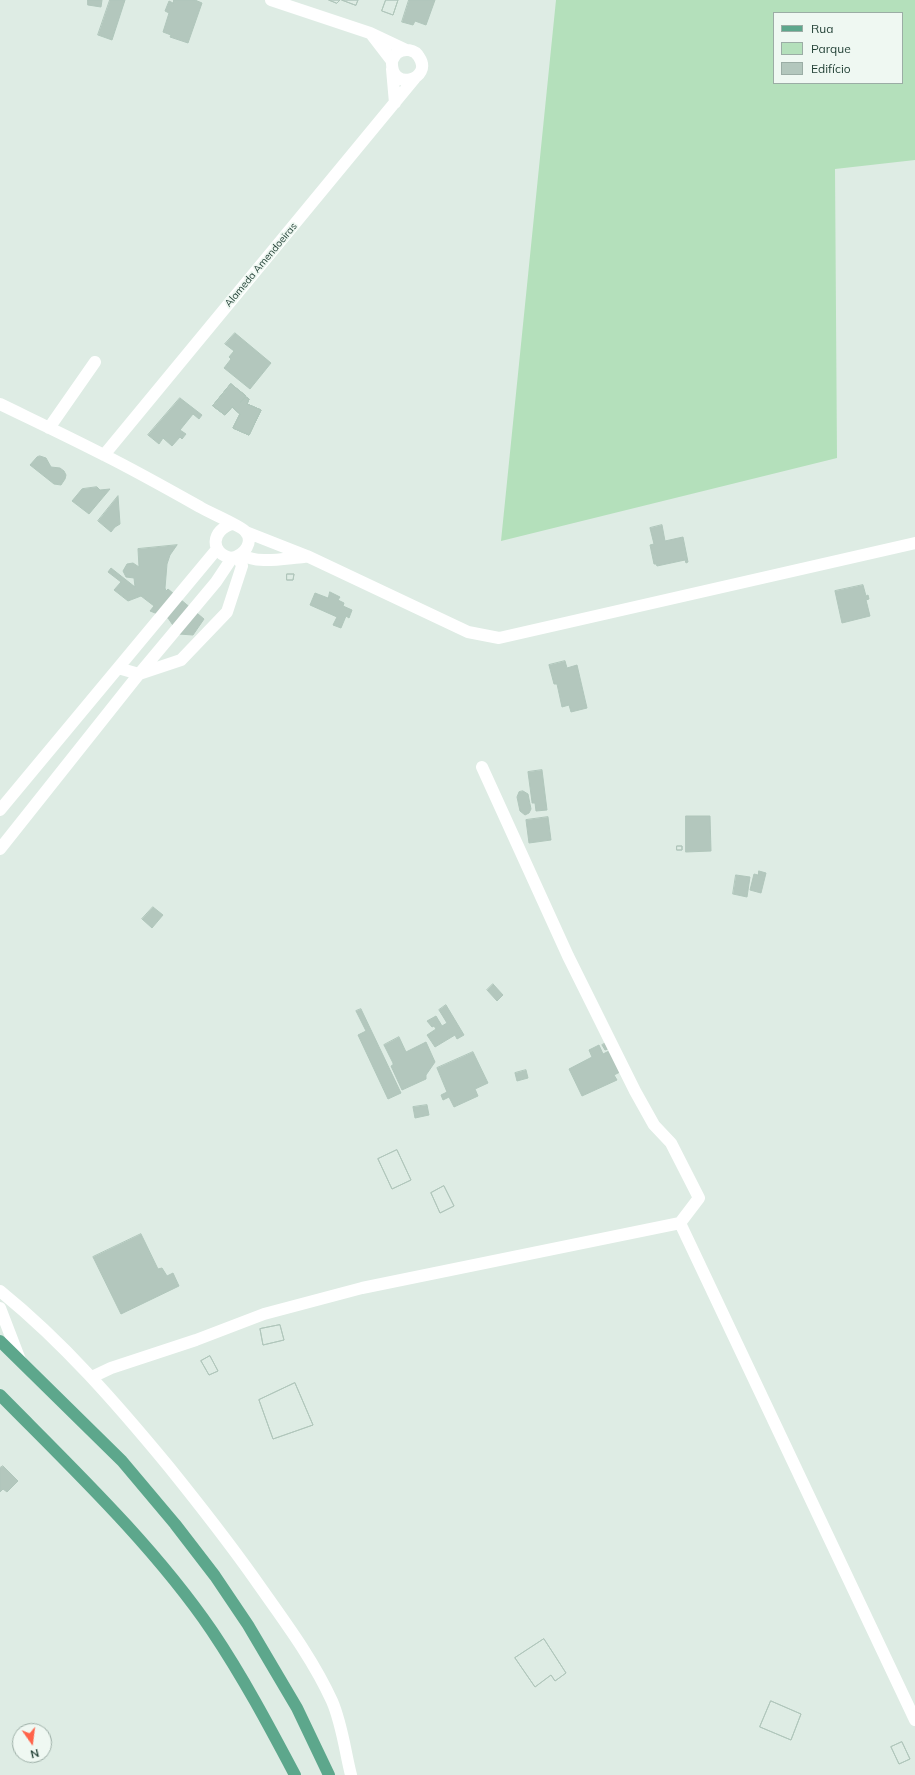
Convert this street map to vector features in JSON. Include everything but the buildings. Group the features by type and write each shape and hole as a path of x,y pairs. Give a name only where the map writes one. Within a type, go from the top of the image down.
{"main road":[{"path":"0,1341 122,1461 175,1524 215,1576 248,1625 297,1708 329,1775"},
{"path":"0,1395 82,1479 156,1559 211,1631 261,1711 295,1775"}],"street":[{"path":"271,0 370,33 406,50 412,51 418,54 421,60 422,67 420,73 415,78 408,80 401,79 395,74 392,64 370,33"},
{"path":"395,103 392,64 397,53 406,50"},
{"name":"Alameda Amendoeiras","path":"104,455 415,78"},
{"path":"50,428 95,362"},
{"path":"0,404 104,455 206,510 240,526 246,532 308,556 468,632 499,638 915,543"},
{"path":"206,510 218,532"},
{"path":"233,524 224,526 218,532 215,540 217,549 221,554 261,560 308,556"},
{"path":"0,849 139,674 237,556 248,546 246,532"},
{"path":"0,810 217,549"},
{"path":"118,668 139,674 181,660 227,612 242,566 237,556"},
{"path":"192,580 206,594"},
{"path":"142,640 158,651"},
{"path":"92,1377 111,1368 196,1340 264,1314 362,1288 680,1223 700,1198 671,1143 654,1125 635,1091 568,956 482,767"},
{"path":"680,1223 915,1720"},
{"path":"0,1291 24,1310 92,1377 134,1424 222,1533 302,1646 332,1702 340,1724 351,1775"},
{"path":"0,1308 20,1360"}],"green space":[{"path":"556,0 915,0 915,160 835,169 837,458 501,541"}]}
